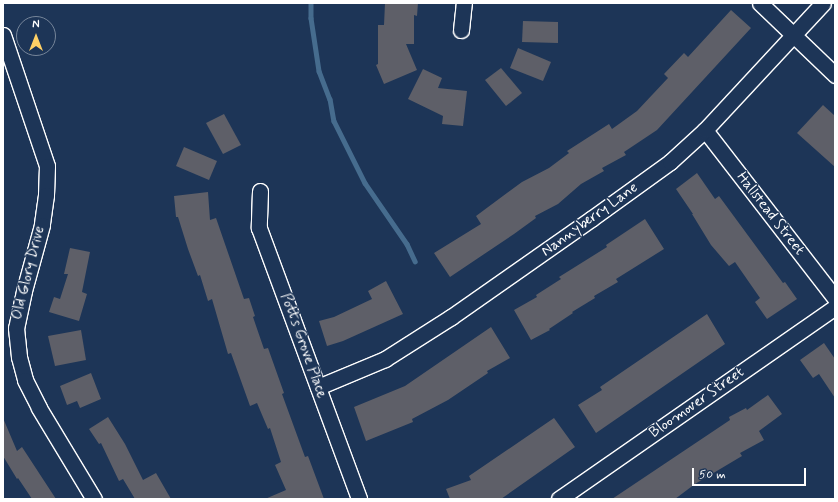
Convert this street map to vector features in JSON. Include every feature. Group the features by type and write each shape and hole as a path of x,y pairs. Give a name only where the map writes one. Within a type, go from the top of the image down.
{"street":[{"path":"461,30 464,3"},
{"path":"760,3 835,75"},
{"name":"Nannyberry Lane","path":"318,386 385,359 451,317 591,220 664,166 705,130 823,3"},
{"name":"Old Glory Drive","path":"4,43 47,166 46,195 42,225 24,291 16,328 19,357 25,380 39,408 94,499"},
{"name":"Hallstead Street","path":"705,130 835,298"},
{"name":"Potts Grove Place","path":"260,191 259,228 359,499"},
{"name":"Bloomover Street","path":"559,499 835,307"}],"building":[{"path":"385,3 418,3 417,16 414,15 414,44 406,44 417,70 384,84 376,65 378,64 378,25 384,25"},
{"path":"731,10 751,28 657,130 624,152 626,155 602,168 604,171 581,184 558,204 535,216 536,218 514,234 450,277 434,253 481,224 476,216 522,182 549,168 569,153 567,151 609,124 612,129 637,111 668,78 664,74 684,53 688,57"},
{"path":"523,21 558,22 558,43 522,42"},
{"path":"518,48 551,62 543,81 510,68"},
{"path":"501,68 522,93 506,106 485,80"},
{"path":"423,69 442,78 438,88 467,91 463,126 442,124 443,116 408,99"},
{"path":"823,105 835,116 835,167 797,133"},
{"path":"224,114 241,145 223,154 206,123"},
{"path":"184,147 217,161 209,180 176,166"},
{"path":"697,173 715,199 719,196 783,283 785,282 797,299 767,319 755,302 760,298 735,262 729,266 711,245 676,189"},
{"path":"208,192 210,220 216,218 244,299 249,298 255,316 253,317 264,349 268,348 284,393 282,394 305,457 308,456 324,499 265,499 286,490 275,465 281,462 270,428 268,429 257,403 250,406 231,353 228,354 212,299 208,301 200,275 198,276 188,249 178,217 176,217 174,196"},
{"path":"645,219 664,249 616,279 618,282 594,296 595,298 572,312 573,313 549,329 550,330 531,340 514,310 537,297 536,295 561,279 559,277 607,247 606,245"},
{"path":"70,248 90,252 82,292 87,294 79,321 49,312 54,297 60,299 68,274 64,274"},
{"path":"386,281 403,314 343,341 327,346 319,321 334,317 372,299 368,291"},
{"path":"707,314 725,344 596,433 578,405 602,390 600,387"},
{"path":"491,327 510,358 487,371 488,373 448,400 412,419 413,422 366,441 354,407 405,386"},
{"path":"81,330 86,360 55,366 48,336"},
{"path":"824,343 835,359 835,398 819,374 813,378 800,360"},
{"path":"91,373 101,399 80,408 77,401 67,405 60,386"},
{"path":"768,395 782,414 759,431 764,440 740,453 742,456 695,484 675,499 612,499 730,420 729,417 746,408 747,410"},
{"path":"108,417 125,444 143,480 156,473 171,499 135,499 123,479 119,481 101,443 99,444 89,429"},
{"path":"3,418 17,451 22,447 56,499 32,499 18,478 17,479 3,456"},
{"path":"554,418 575,447 501,499 450,499 446,489 471,480 469,476"}],"waterway":[{"path":"311,3 311,18 319,71 330,99 334,121 365,183 407,244 415,261"}]}
